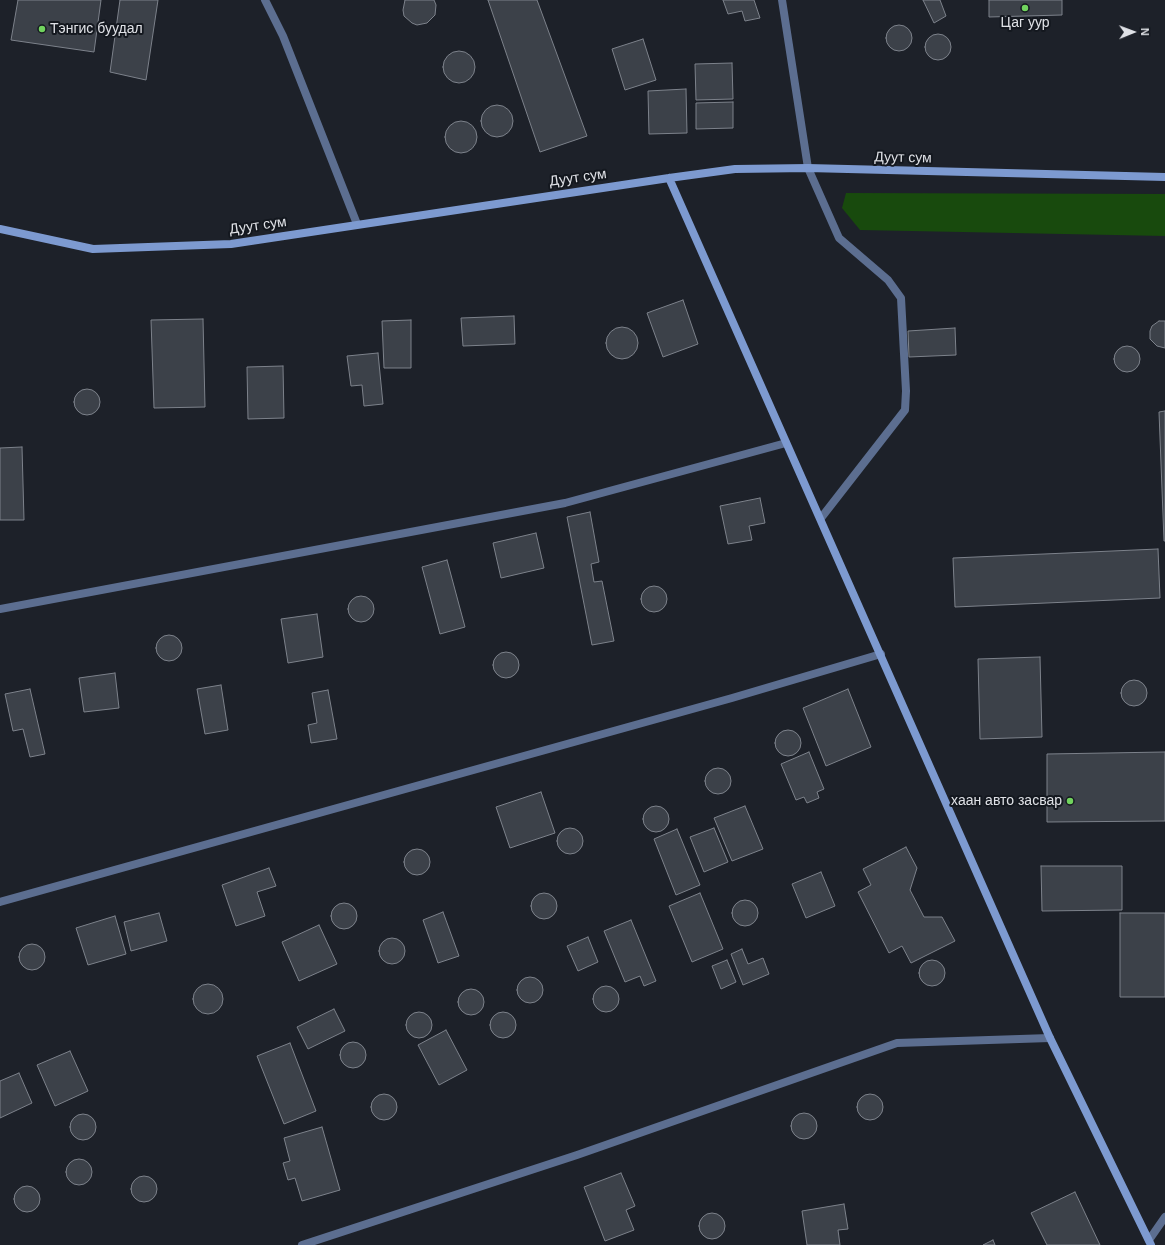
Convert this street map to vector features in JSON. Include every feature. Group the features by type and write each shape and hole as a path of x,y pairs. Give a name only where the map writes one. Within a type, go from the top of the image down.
{"main road":[{"name":"Дуут сум","path":"0,230 92,249 231,244 357,224 735,169 808,168 1165,177"},
{"path":"669,178 786,443 821,518 1050,1038 1150,1242"}],"street":[{"path":"265,0 283,36 357,224"},
{"path":"782,0 808,168 839,238 888,280 902,298 906,392 905,410 821,518"},
{"path":"0,609 565,503 786,443"},
{"path":"0,902 740,696 881,654"},
{"path":"302,1245 577,1155 897,1043 1050,1038"},
{"path":"1150,1242 1165,1218"}],"green space":[{"path":"846,193 1165,194 1165,236 860,230 842,208"}],"building":[{"path":"18,0 101,0 94,52 11,40"},
{"path":"120,0 158,0 146,80 110,72"},
{"path":"405,0 434,0 436,5 435,15 427,23 417,25 412,23 404,16 403,10"},
{"path":"488,0 537,0 587,136 540,152"},
{"path":"723,0 754,0 760,18 745,21 742,11 728,14"},
{"path":"923,0 940,0 946,16 934,23"},
{"name":"Цаг уур","path":"989,0 1062,0 1062,15 989,17"},
{"path":"899,25 908,29 912,38 908,47 899,51 890,47 886,38 890,29"},
{"path":"938,34 947,38 951,47 947,56 938,60 929,56 925,47 929,38"},
{"path":"643,39 656,80 625,90 612,49"},
{"path":"456,51 462,51 471,55 475,67 471,79 462,83 456,83 447,79 443,70 443,64 447,55"},
{"path":"732,63 733,99 696,100 695,64"},
{"path":"686,89 687,133 649,134 648,91"},
{"path":"733,102 733,128 696,129 696,103"},
{"path":"494,105 500,105 509,109 513,121 509,133 500,137 494,137 485,133 481,124 481,118 485,109"},
{"path":"458,121 464,121 473,125 477,137 473,149 464,153 458,153 449,149 445,140 445,134 449,125"},
{"path":"683,300 698,344 663,357 647,313"},
{"path":"514,316 515,344 463,346 461,318"},
{"path":"203,319 205,407 154,408 151,320"},
{"path":"411,320 411,368 384,368 382,321"},
{"path":"1159,321 1165,321 1165,348 1157,346 1150,339 1150,331 1152,326"},
{"path":"619,327 625,327 634,331 638,343 634,355 625,359 619,359 610,355 606,346 606,340 610,331"},
{"path":"955,328 956,355 909,357 908,331"},
{"path":"1127,346 1136,350 1140,359 1136,368 1127,372 1118,368 1114,359 1118,350"},
{"path":"378,353 383,404 364,406 362,385 351,386 347,356"},
{"path":"283,366 284,418 248,419 247,367"},
{"path":"87,389 96,393 100,402 96,411 87,415 78,411 74,402 78,393"},
{"path":"1165,411 1165,541 1164,541 1159,412"},
{"path":"22,447 24,520 0,520 0,448"},
{"path":"760,498 765,523 749,526 752,540 728,544 720,506"},
{"path":"590,512 599,562 591,564 594,582 602,581 614,641 592,645 567,517"},
{"path":"536,533 544,568 501,578 493,543"},
{"path":"1158,549 1160,598 955,607 953,558"},
{"path":"447,560 465,627 440,634 422,567"},
{"path":"654,586 663,590 667,599 663,608 654,612 645,608 641,599 645,590"},
{"path":"361,596 370,600 374,609 370,618 361,622 352,618 348,609 352,600"},
{"path":"317,614 323,657 288,663 281,619"},
{"path":"169,635 178,639 182,648 178,657 169,661 160,657 156,648 160,639"},
{"path":"506,652 515,656 519,665 515,674 506,678 497,674 493,665 497,656"},
{"path":"1040,657 1042,737 980,739 978,659"},
{"path":"115,673 119,708 84,712 79,678"},
{"path":"1134,680 1143,684 1147,693 1143,702 1134,706 1125,702 1121,693 1125,684"},
{"path":"221,685 228,730 205,734 197,689"},
{"path":"30,689 45,754 30,757 23,729 13,731 5,694"},
{"path":"848,689 871,747 826,766 803,708"},
{"path":"328,690 337,739 311,743 308,725 317,723 312,693"},
{"path":"788,730 797,734 801,743 797,752 788,756 779,752 775,743 779,734"},
{"path":"809,752 824,789 817,792 819,798 807,803 804,797 796,800 781,764"},
{"path":"1165,752 1165,821 1047,822 1047,754"},
{"path":"718,768 727,772 731,781 727,790 718,794 709,790 705,781 709,772"},
{"path":"541,792 555,833 510,848 496,807"},
{"path":"656,806 665,810 669,819 665,828 656,832 647,828 643,819 647,810"},
{"path":"745,806 763,849 732,861 714,818"},
{"path":"570,828 579,832 583,841 579,850 570,854 561,850 557,841 561,832"},
{"path":"714,828 728,862 704,872 690,837"},
{"path":"677,829 700,885 676,895 654,839"},
{"path":"906,847 917,868 910,890 924,917 942,917 955,941 911,963 902,946 889,953 858,892 871,885 863,869"},
{"path":"417,849 426,853 430,862 426,871 417,875 408,871 404,862 408,853"},
{"path":"1041,866 1122,866 1122,910 1042,911"},
{"path":"269,868 276,886 257,892 265,916 236,926 222,885"},
{"path":"821,872 835,906 806,918 792,884"},
{"path":"544,893 553,897 557,906 553,915 544,919 535,915 531,906 535,897"},
{"path":"700,893 723,949 692,962 669,906"},
{"path":"745,900 754,904 758,913 754,922 745,926 736,922 732,913 736,904"},
{"path":"344,903 353,907 357,916 353,925 344,929 335,925 331,916 335,907"},
{"path":"443,912 459,956 438,963 423,920"},
{"path":"159,913 167,941 131,951 124,922"},
{"path":"1120,913 1165,913 1165,997 1120,997"},
{"path":"115,916 126,954 88,965 76,928"},
{"path":"631,920 656,981 644,986 640,976 625,982 604,931"},
{"path":"319,925 337,964 299,981 282,942"},
{"path":"588,937 598,962 578,971 567,946"},
{"path":"392,938 401,942 405,951 401,960 392,964 383,960 379,951 383,942"},
{"path":"32,944 41,948 45,957 41,966 32,970 23,966 19,957 23,948"},
{"path":"742,949 748,964 763,958 769,974 743,985 731,954"},
{"path":"727,960 736,982 721,989 712,966"},
{"path":"932,960 941,964 945,973 941,982 932,986 923,982 919,973 923,964"},
{"path":"530,977 539,981 543,990 539,999 530,1003 521,999 517,990 521,981"},
{"path":"208,984 219,988 223,999 219,1010 208,1014 197,1010 193,999 197,988"},
{"path":"606,986 615,990 619,999 615,1008 606,1012 597,1008 593,999 597,990"},
{"path":"471,989 480,993 484,1002 480,1011 471,1015 462,1011 458,1002 462,993"},
{"path":"334,1009 345,1031 308,1049 297,1027"},
{"path":"419,1012 428,1016 432,1025 428,1034 419,1038 410,1034 406,1025 410,1016"},
{"path":"503,1012 512,1016 516,1025 512,1034 503,1038 494,1034 490,1025 494,1016"},
{"path":"446,1030 467,1070 439,1085 418,1045"},
{"path":"353,1042 362,1046 366,1055 362,1064 353,1068 344,1064 340,1055 344,1046"},
{"path":"290,1043 316,1111 284,1124 257,1056"},
{"path":"70,1051 88,1091 55,1106 37,1065"},
{"path":"19,1073 32,1103 0,1118 0,1081"},
{"path":"384,1094 393,1098 397,1107 393,1116 384,1120 375,1116 371,1107 375,1098"},
{"path":"870,1094 879,1098 883,1107 879,1116 870,1120 861,1116 857,1107 861,1098"},
{"path":"804,1113 813,1117 817,1126 813,1135 804,1139 795,1135 791,1126 795,1117"},
{"path":"83,1114 92,1118 96,1127 92,1136 83,1140 74,1136 70,1127 74,1118"},
{"path":"322,1127 340,1190 302,1201 295,1178 288,1180 283,1163 290,1161 284,1138"},
{"path":"79,1159 88,1163 92,1172 88,1181 79,1185 70,1181 66,1172 70,1163"},
{"path":"621,1173 635,1206 626,1210 634,1230 605,1241 584,1187"},
{"path":"144,1176 153,1180 157,1189 153,1198 144,1202 135,1198 131,1189 135,1180"},
{"path":"27,1186 36,1190 40,1199 36,1208 27,1212 18,1208 14,1199 18,1190"},
{"path":"1075,1192 1100,1245 1047,1245 1031,1213"},
{"path":"844,1204 848,1229 838,1230 840,1245 807,1245 802,1211"},
{"path":"712,1213 721,1217 725,1226 721,1235 712,1239 703,1235 699,1226 703,1217"},
{"path":"993,1240 995,1245 983,1245"}],"place":[{"name":"Цаг уур","path":"1025,8"},
{"name":"Тэнгис буудал","path":"42,29"},
{"name":"хаан авто засвар","path":"1070,801"}]}
